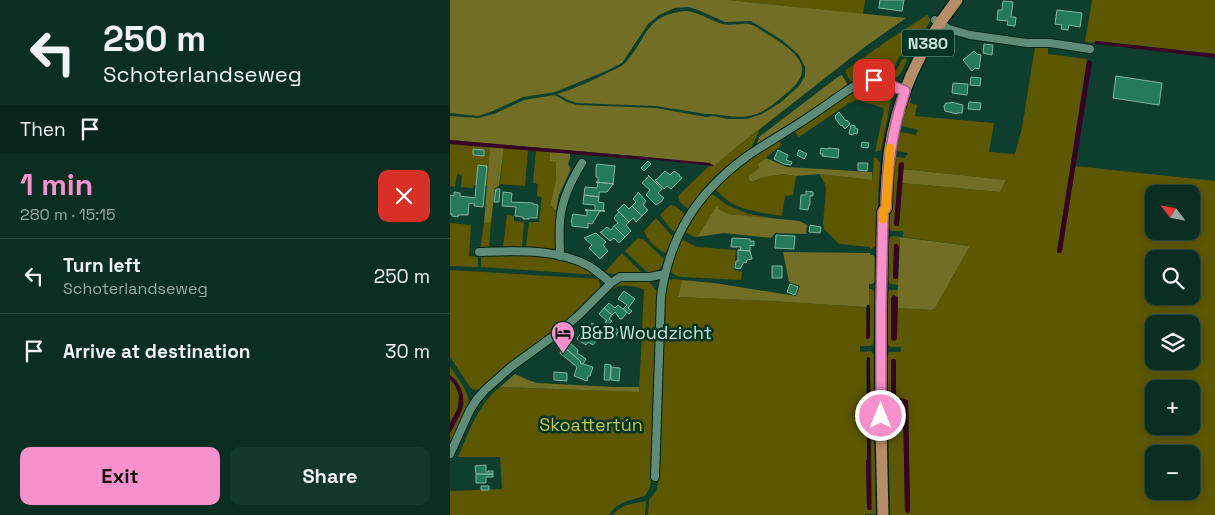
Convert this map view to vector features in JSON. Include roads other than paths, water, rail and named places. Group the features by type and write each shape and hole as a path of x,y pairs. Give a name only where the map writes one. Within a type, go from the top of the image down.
{"main road":[{"name":"N380","path":"883,515 880,399 881,309 883,212 886,208 890,152 901,89 951,0"},
{"name":"N380","path":"938,22 958,0"}],"street":[{"path":"938,22 951,30 970,35 1090,49"},
{"path":"655,477 661,296 665,274 676,241 693,210 720,177 756,150 859,83 868,80 877,81 901,89"},
{"path":"560,256 560,219 563,204 569,186 582,163"},
{"path":"479,252 525,251 560,256 589,266 611,283"},
{"path":"450,454 477,398 500,375 559,332 611,283 620,277 650,277 665,274"}],"place":[{"name":"B&B Woudzicht","path":"563,354"}],"park label":[{"name":"Skoattertún","path":"591,425"}]}
